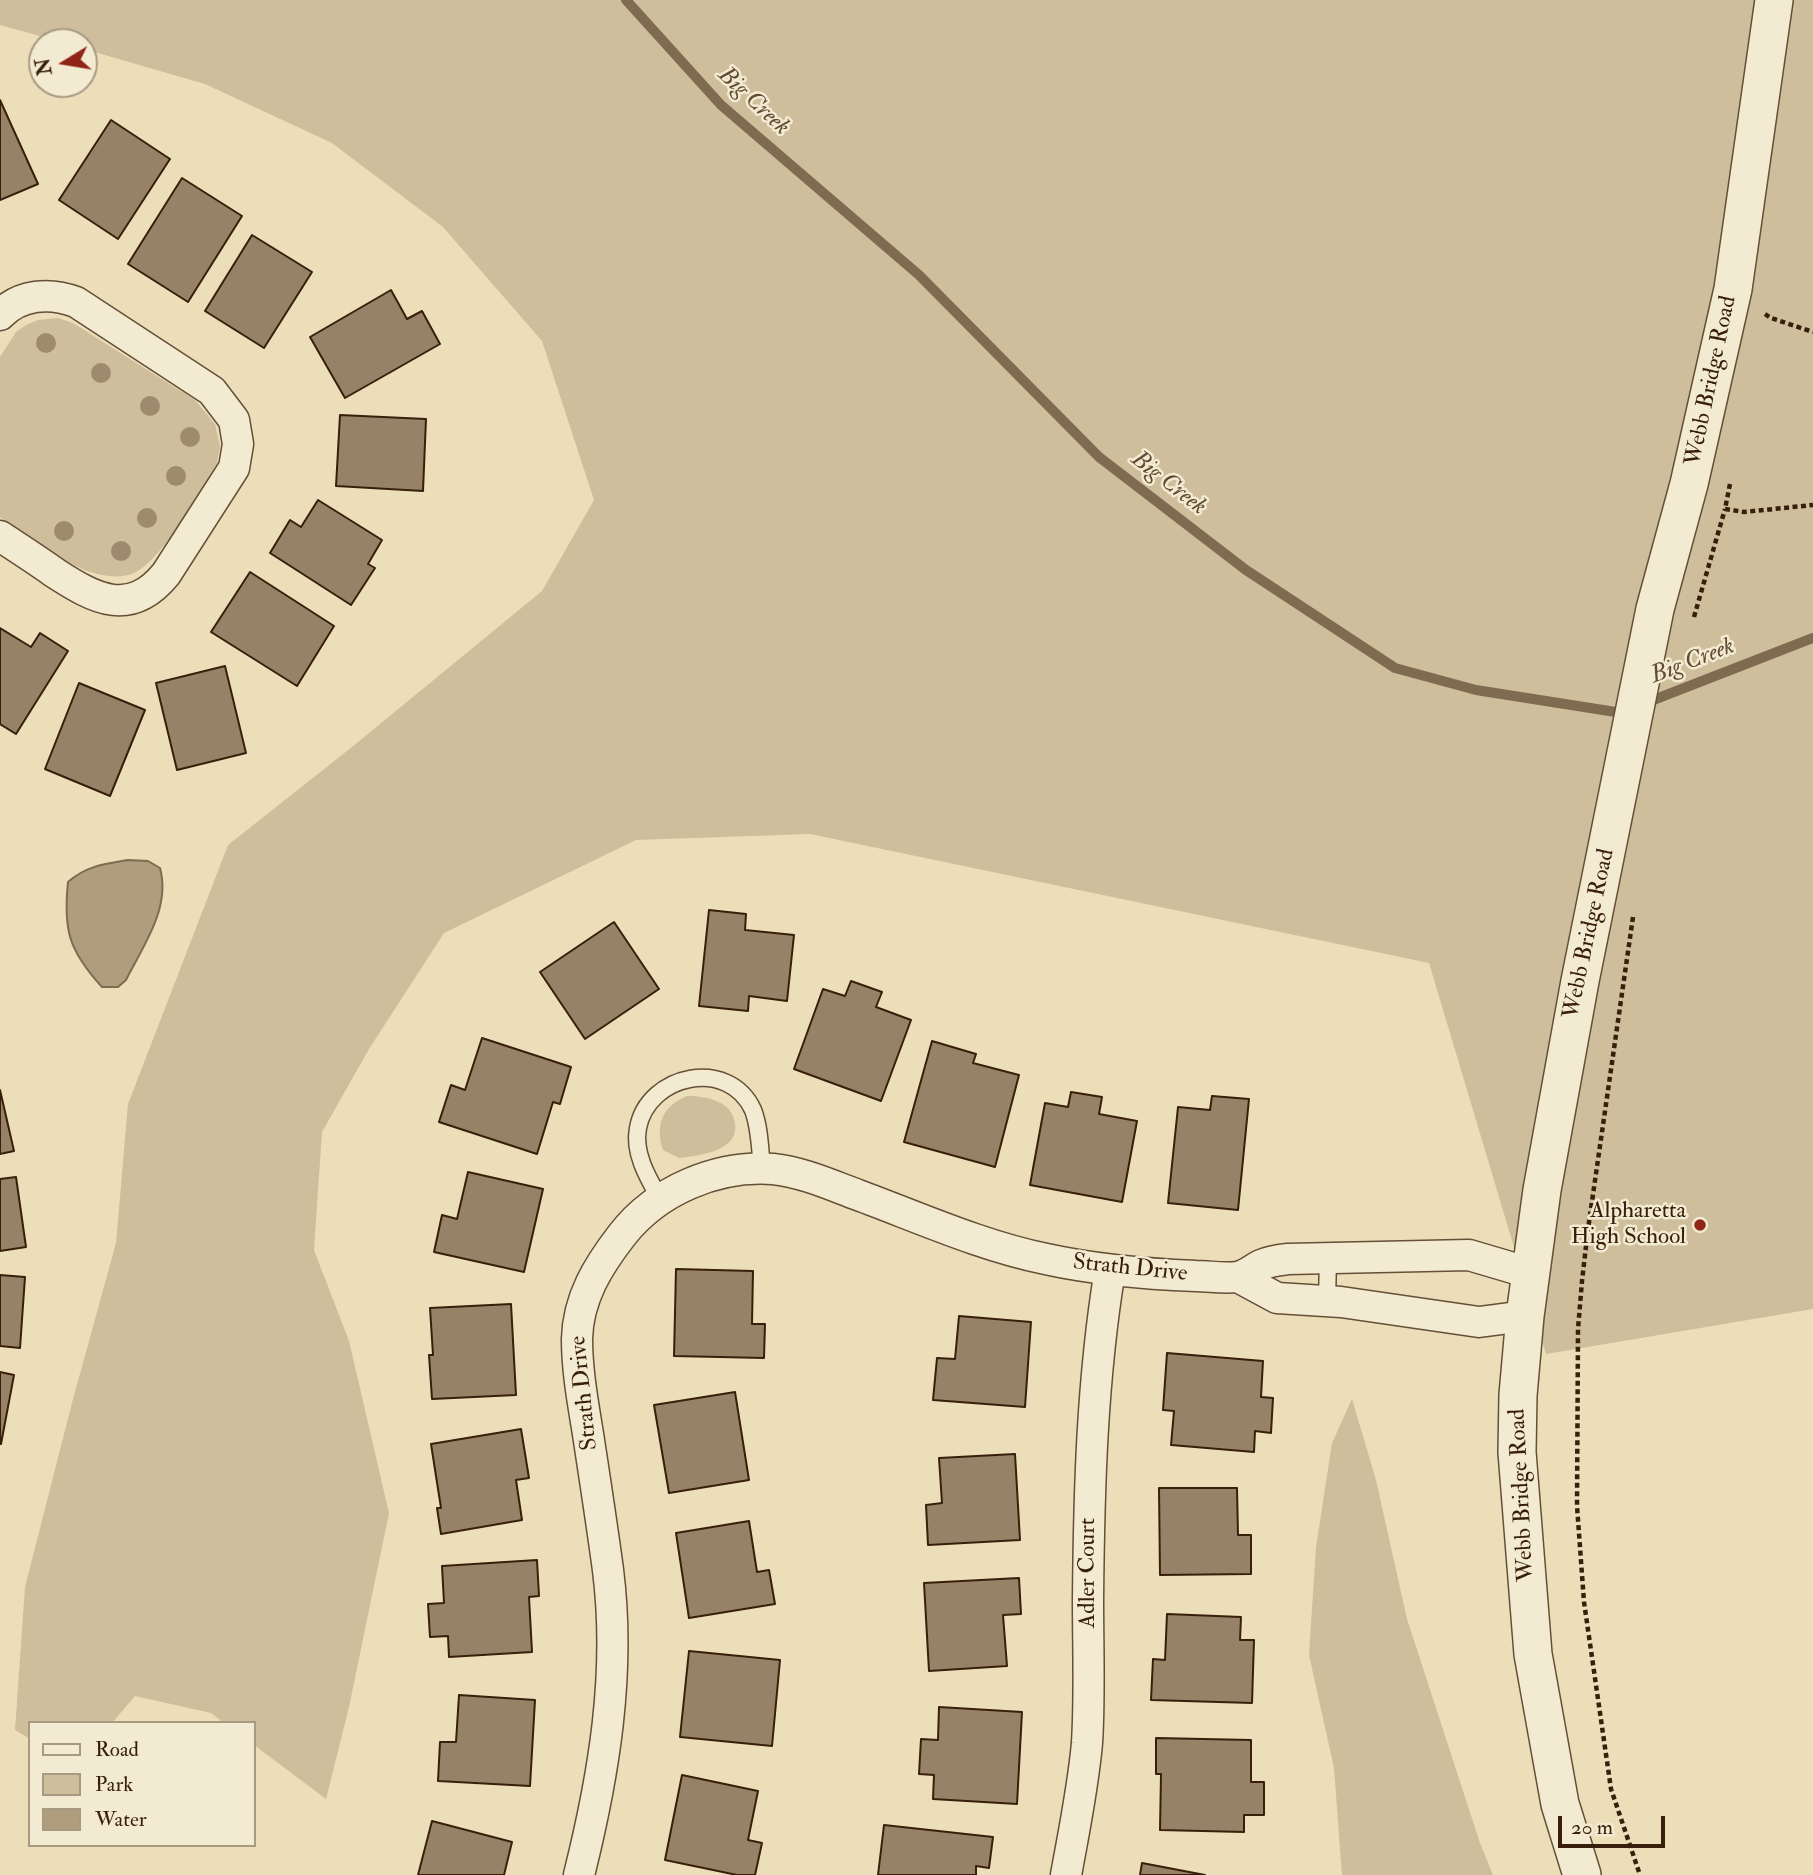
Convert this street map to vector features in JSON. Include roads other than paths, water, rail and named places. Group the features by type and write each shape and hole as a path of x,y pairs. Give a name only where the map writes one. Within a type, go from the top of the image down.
{"street":[{"name":"Webb Bridge Road","path":"1582,1875 1560,1804 1533,1654 1517,1452 1518,1395 1525,1316 1555,1106 1656,610 1689,484 1733,289 1774,0"},
{"path":"0,316 15,303 28,298 61,296 76,302 212,391 234,420 238,444 234,468 166,574 156,587 129,600 114,601 94,597 0,536"},
{"name":"Strath Drive","path":"579,1875 594,1813 608,1733 611,1610 608,1572 580,1381 577,1341 579,1320 583,1300 594,1276 611,1250 635,1219 660,1199 724,1172 749,1168 777,1170 814,1179 965,1235 1044,1259 1154,1275 1238,1277 1278,1298 1327,1301 1479,1321 1525,1316"},
{"name":"Strath Drive","path":"1238,1277 1272,1261 1288,1258 1469,1255 1530,1272"},
{"name":"Adler Court","path":"1066,1875 1087,1746 1089,1509 1094,1399 1099,1334 1110,1270"}],"lane":[{"path":"660,1199 641,1160 638,1129 649,1102 660,1091 691,1078 710,1078 725,1082 741,1093 752,1109 759,1135 762,1169"},
{"path":"1327,1301 1328,1258"}],"water":[{"path":"128,860 148,861 160,868 162,898 154,926 126,980 118,987 102,987 82,962 71,939 67,914 68,882 89,869"}],"waterway":[{"name":"Big Creek","path":"626,0 721,105 919,275 1099,457 1246,570 1395,668 1476,690 1622,713 1628,710"},
{"name":"Big Creek","path":"1643,704 1813,638"}],"place":[{"name":"Alpharetta High School","path":"1700,1225"}]}
